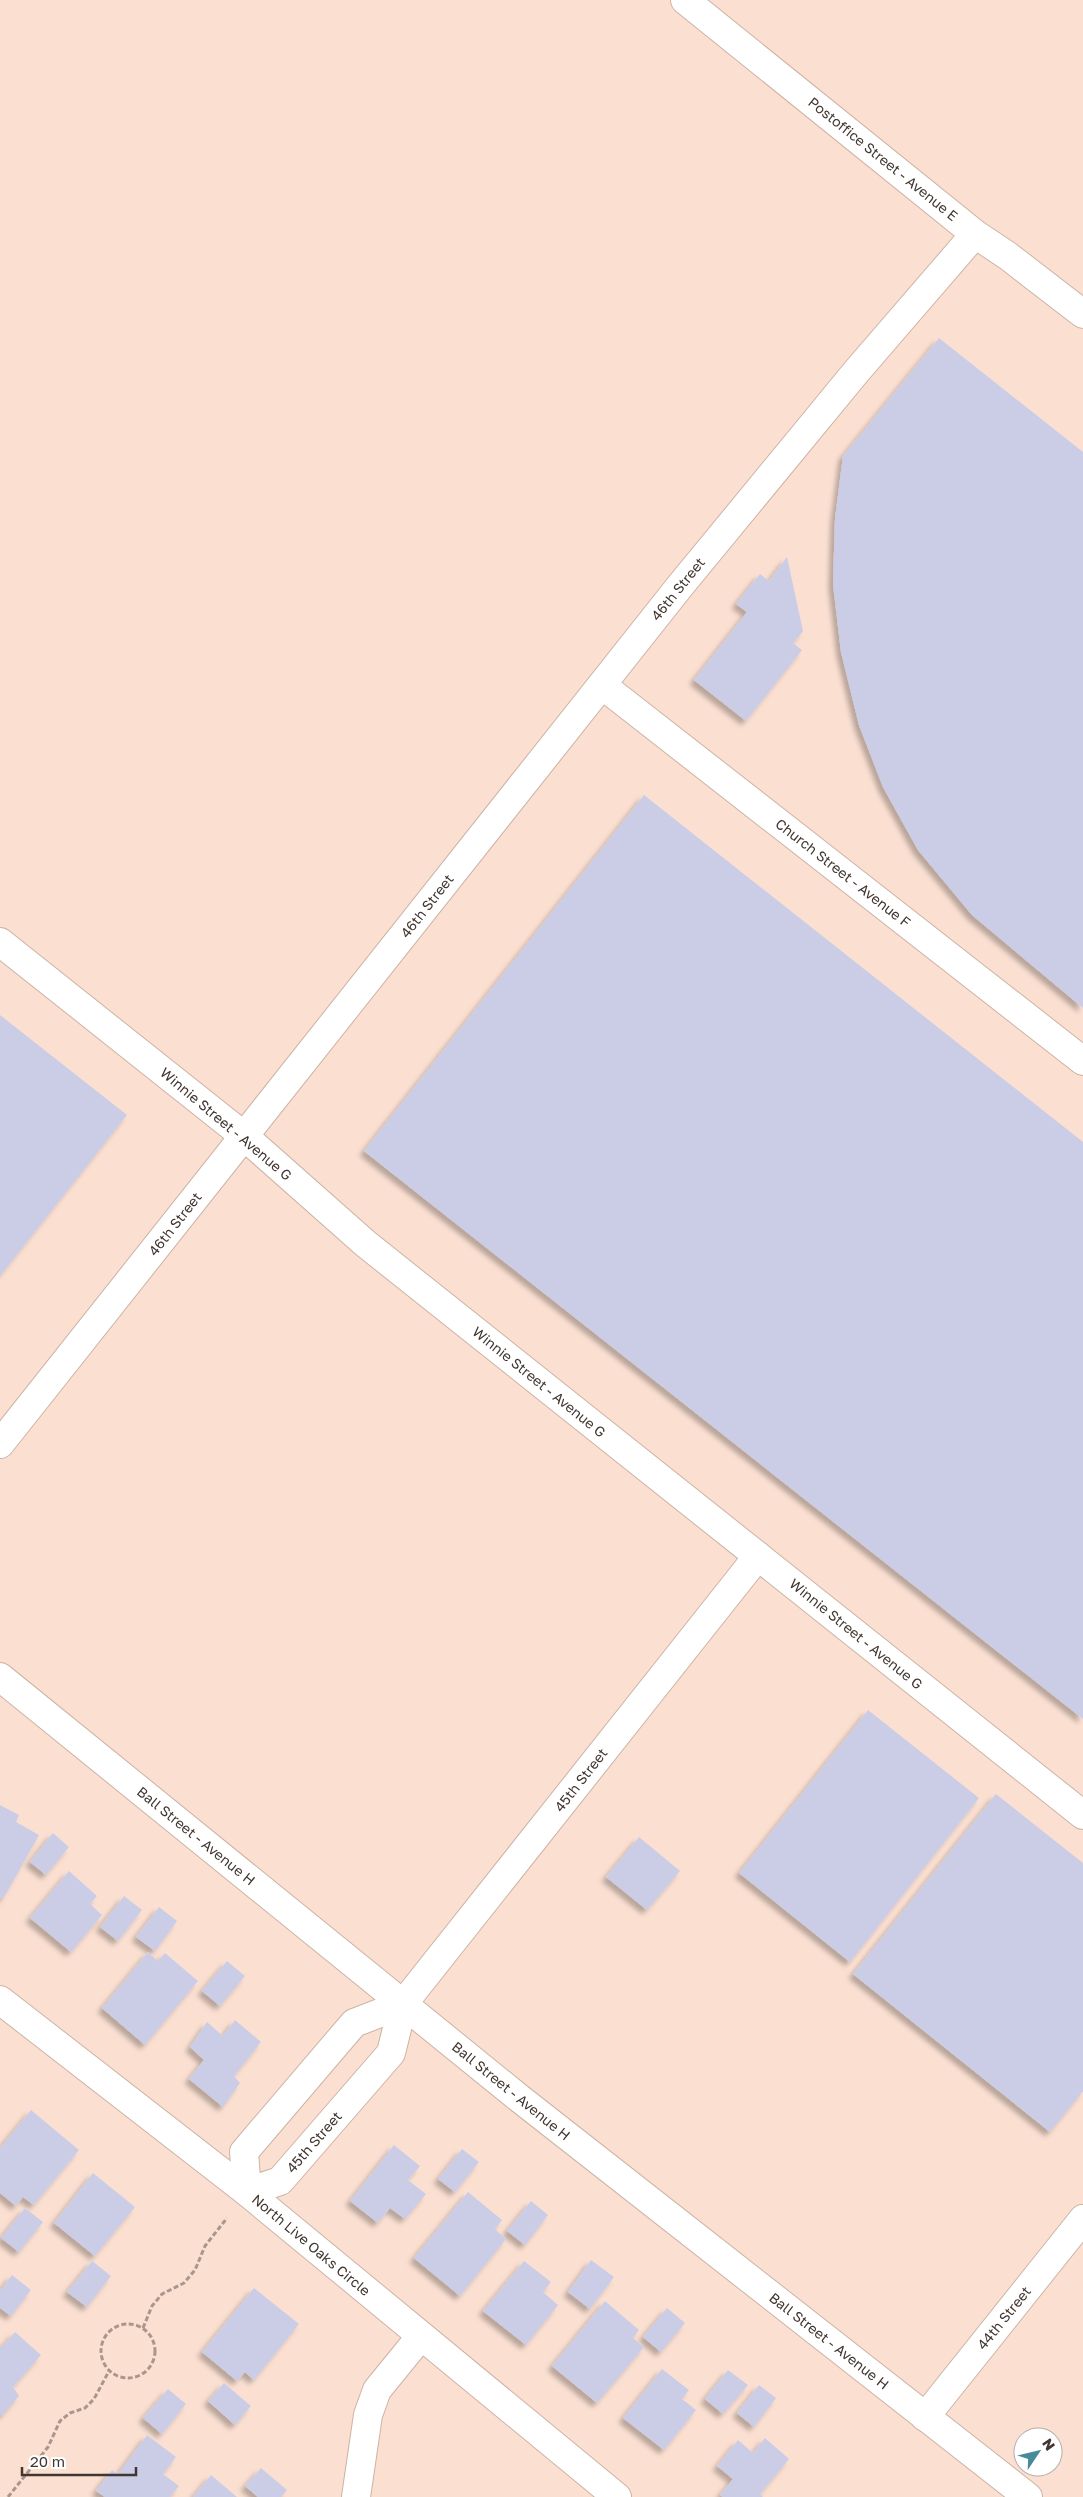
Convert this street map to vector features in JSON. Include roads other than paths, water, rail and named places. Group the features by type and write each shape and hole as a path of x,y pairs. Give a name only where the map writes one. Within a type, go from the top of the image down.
{"street":[{"name":"Postoffice Street - Avenue E","path":"685,0 975,234 1008,256 1083,314"},
{"name":"46th Street","path":"0,1444 602,685 856,372 975,234"},
{"name":"Church Street - Avenue F","path":"602,685 1083,1061"},
{"name":"Winnie Street - Avenue G","path":"0,942 244,1136 366,1244 1083,1815"},
{"name":"45th Street","path":"247,2192 280,2181 391,2053 403,2004 758,1556"},
{"name":"Ball Street - Avenue H","path":"0,1677 403,2004 1028,2497"},
{"name":"North Live Oaks Circle","path":"0,2000 247,2192 617,2497"},
{"path":"247,2192 244,2152 354,2023 403,2004"},
{"name":"44th Street","path":"925,2417 1083,2219"},
{"path":"356,2497 368,2415 377,2390 421,2336"}]}
